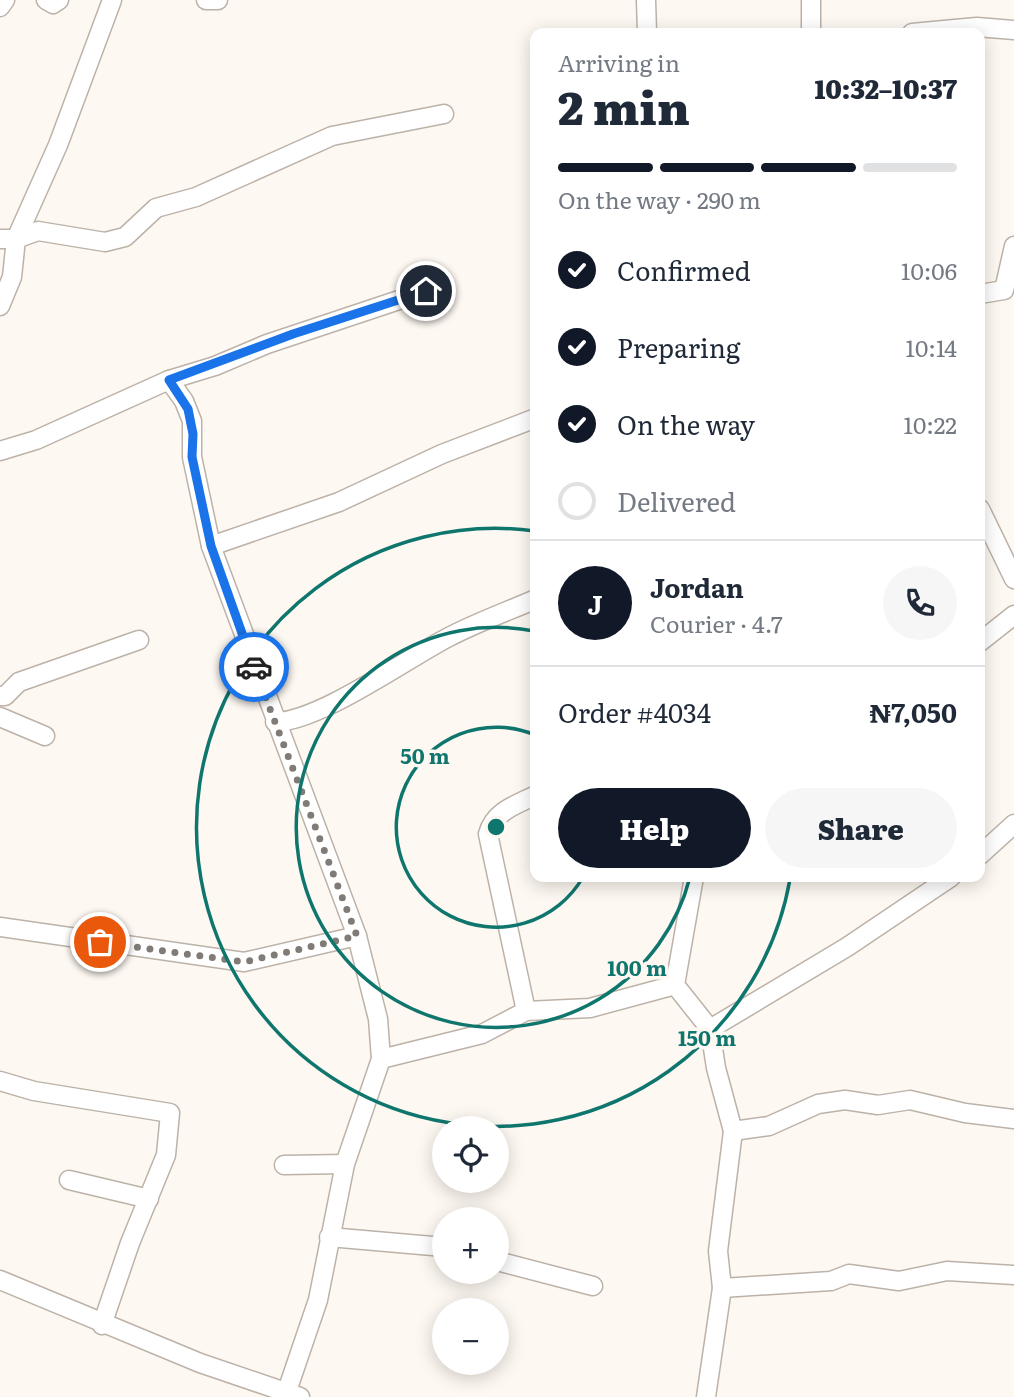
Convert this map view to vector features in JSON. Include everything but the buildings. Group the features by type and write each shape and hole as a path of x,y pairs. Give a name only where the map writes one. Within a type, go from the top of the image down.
{"street":[{"path":"0,7 5,0"},
{"path":"46,0 52,4 59,0"},
{"path":"0,306 12,277 8,239 58,145 112,0"},
{"path":"206,0 218,0"},
{"path":"646,0 647,28"},
{"path":"811,0 811,28"},
{"path":"966,28 1014,30"},
{"path":"8,239 38,231 105,242 125,237 156,208 196,197 332,136 444,114"},
{"path":"985,293 1004,290 1014,246"},
{"path":"0,451 36,440 169,380 280,339 426,291"},
{"path":"0,1280 102,1325 220,1371 293,1394 318,1300 345,1164 382,1059 375,999 357,936 211,546 192,457 192,421 184,401 169,380"},
{"path":"211,546 339,502 442,454 530,420"},
{"path":"985,519 1014,579"},
{"path":"275,722 290,722 312,712 448,638 530,602"},
{"path":"985,638 1014,615"},
{"path":"0,696 5,696 19,682 139,640"},
{"path":"0,717 45,736"},
{"path":"526,1011 488,834 491,823 498,814 530,798"},
{"path":"985,850 1014,824"},
{"path":"693,882 675,985 709,1029 716,1068 733,1131 718,1251 722,1288 706,1397"},
{"path":"709,1029 847,947 944,882"},
{"path":"0,927 244,962 357,936"},
{"path":"382,1059 482,1034 526,1011 590,1008 675,985"},
{"path":"0,1081 34,1091 170,1113 166,1155 130,1243 102,1325"},
{"path":"733,1131 769,1126 818,1104 845,1100 878,1105 910,1100 965,1113 1014,1119"},
{"path":"284,1165 345,1164"},
{"path":"69,1180 149,1199"},
{"path":"329,1237 432,1246"},
{"path":"509,1264 593,1286"},
{"path":"722,1288 831,1281 849,1274 899,1281 947,1271 1014,1275"}],"way so far":[{"path":"100,942 244,962 259,961 357,936 254,667"}],"route":[{"path":"254,667 211,546 192,457 192,421 184,401 169,380 215,366 293,334 426,291"}]}
